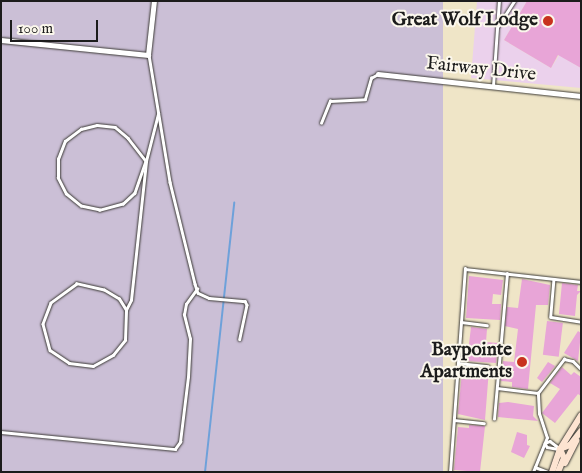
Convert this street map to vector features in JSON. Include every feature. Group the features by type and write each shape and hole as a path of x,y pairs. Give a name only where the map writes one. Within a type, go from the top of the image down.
{"street":[{"path":"1,40 148,54 154,1"},
{"name":"Fairway Drive","path":"378,74 581,96"},
{"path":"552,472 560,449 581,415"},
{"path":"560,449 570,444 581,432"},
{"path":"562,472 581,432"},
{"path":"558,472 564,458 560,449"}],"lane":[{"path":"493,86 499,1"},
{"path":"497,28 514,1"},
{"path":"148,54 170,182 197,289 209,298 240,300 247,305 240,339"},
{"path":"321,123 330,101 365,99 371,78 378,74"},
{"path":"126,310 119,298 104,290 77,284 51,303 43,324 50,350 69,364 93,366 113,355 125,340 126,310 131,300 146,161 128,138 115,127 97,125 80,129 65,141 58,159 58,178 66,194 81,206 100,210 123,204 134,193 146,161 158,114"},
{"path":"450,472 465,269 581,282"},
{"path":"494,419 507,274"},
{"path":"554,279 551,317 581,322"},
{"path":"1,432 175,449 180,442 188,377 190,339 184,315 186,304 197,289"},
{"path":"461,322 487,325"},
{"path":"533,472 547,438 539,414 538,393 564,359 572,361 581,369"},
{"path":"458,363 488,366"},
{"path":"497,388 538,393"},
{"path":"454,420 484,423"},
{"path":"545,443 550,441 560,449"},
{"path":"545,443 547,448 560,449"},
{"path":"535,467 548,472"}],"shaded area":[{"path":"1,1 443,1 443,472 1,472"},
{"path":"477,1 527,1 504,40 551,68 559,55 581,68 581,88 471,78"}],"building":[{"name":"Great Wolf Lodge","path":"527,1 581,1 581,68 558,55 551,68 504,40"},
{"path":"469,276 503,280 501,295 493,294 492,304 501,304 500,320 466,318"},
{"path":"522,279 550,285 548,305 536,305 528,389 512,387 512,382 501,381 503,361 514,362 518,329 505,326 507,307 518,308"},
{"path":"562,283 578,285 577,291 581,291 577,295 575,316 559,314"},
{"path":"547,321 563,323 559,357 543,355"},
{"path":"471,327 487,329 486,342 498,343 496,363 467,361"},
{"path":"578,331 581,333 578,361 564,353"},
{"path":"548,362 555,366 542,382 537,378"},
{"path":"562,367 571,375 574,372 581,377 581,396 578,394 555,423 542,413 560,389 550,383"},
{"path":"474,368 489,369 485,420 458,414 462,372 472,372"},
{"path":"508,402 534,406 533,416 538,421 498,417 499,403"},
{"path":"469,425 485,426 480,472 454,470 458,427 469,428"},
{"path":"517,432 527,435 527,445 530,446 524,458 511,452"}],"waterway":[{"path":"205,472 234,203"}],"place":[{"name":"Great Wolf Lodge","path":"548,21"},
{"name":"Baypointe Apartments","path":"522,362"}]}
